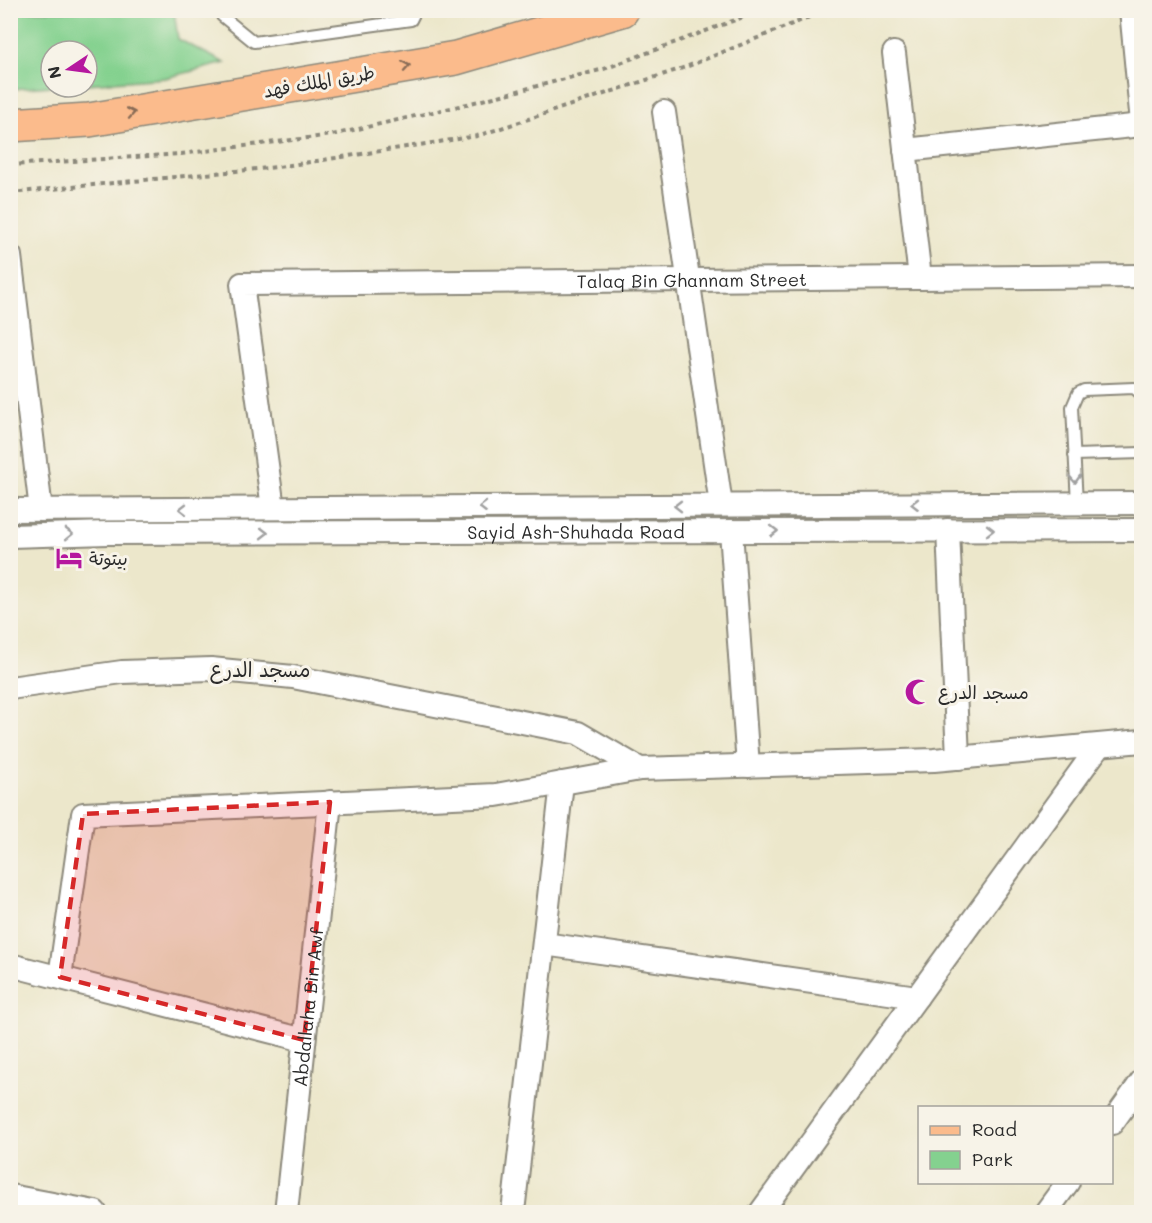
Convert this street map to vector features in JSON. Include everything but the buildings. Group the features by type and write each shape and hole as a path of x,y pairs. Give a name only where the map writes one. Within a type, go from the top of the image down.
{"main road":[{"name":"طريق الملك فهد","path":"10,125 89,120 456,58 622,10"},
{"path":"10,107 89,120"}],"street":[{"path":"905,150 1142,124 1131,10"},
{"path":"894,53 920,278"},
{"path":"664,112 721,505"},
{"path":"10,256 41,510"},
{"name":"Talaq Bin Ghannam Street","path":"273,508 242,285 1142,276"},
{"name":"Sayid Ash-Shuhada Road","path":"10,510 1142,503"},
{"path":"948,530 958,758"},
{"name":"Sayid Ash-Shuhada Road","path":"10,536 132,533 1142,530"},
{"path":"731,531 748,766"},
{"path":"10,688 122,672 211,669 293,677 578,733 640,769"},
{"path":"60,977 83,814 496,795 640,769 958,758 1142,741"},
{"path":"761,1212 1099,746"},
{"path":"513,1212 562,783"},
{"name":"Abdallaha Bin Awf","path":"286,1212 330,802"},
{"path":"544,944 917,997"},
{"path":"10,965 304,1040"},
{"path":"1113,1122 1142,1081"},
{"path":"1046,1212 1067,1184"},
{"path":"10,1196 95,1212"}],"lane":[{"path":"221,10 222,16 254,42 411,20 416,10"},
{"path":"1077,504 1072,407 1078,393 1084,390 1134,388 1142,395"},
{"path":"1074,455 1142,453"}],"path":[{"path":"10,165 181,154 332,135 604,69 762,10"},
{"path":"10,193 278,167 477,136 686,67 826,10"}],"highlighted area":[{"path":"330,802 304,1040 60,977 83,814"}],"green space":[{"path":"10,11 174,11 178,39 225,63 165,78 99,83 99,39 39,39 39,87 13,89 10,87"}],"place":[{"name":"بيتوتة","path":"69,558"},
{"name":"مسجد الدرع","path":"918,692"}],"district":[{"name":"مسجد الدرع","path":"260,669"}]}
